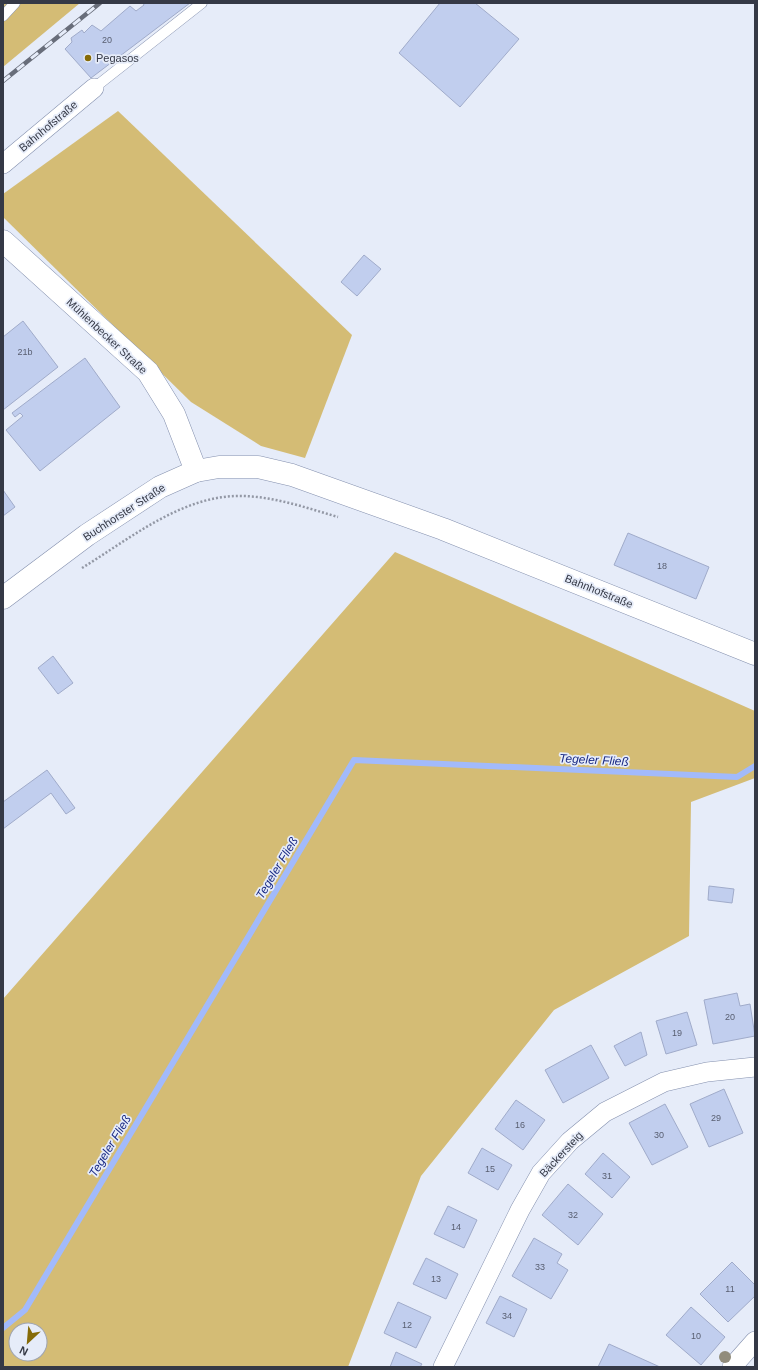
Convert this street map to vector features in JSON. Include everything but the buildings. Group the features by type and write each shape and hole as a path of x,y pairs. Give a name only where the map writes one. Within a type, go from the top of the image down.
{"main road":[{"name":"Mühlenbecker Straße","path":"3,241 148,372 174,414 196,471"},
{"name":"Buchhorster Straße","path":"3,598 87,535 160,487 196,471 219,467 258,467 278,471 333,488 443,529"},
{"name":"Bahnhofstraße","path":"443,529 755,654"}],"street":[{"name":"Bahnhofstraße","path":"3,164 94,88"},
{"name":"Bäckersteig","path":"443,1367 520,1210 541,1173 570,1141 605,1112 664,1082 707,1072 755,1067"},
{"path":"732,1367 755,1341"}],"lane":[{"path":"3,16 15,3"},
{"path":"94,88 202,3"}],"path":[{"path":"78,571 177,510 206,500 243,496 269,498 346,519"}],"shaded area":[{"path":"3,3 80,3 3,67"},
{"path":"118,111 352,335 305,458 261,446 191,402 3,217 3,194"},
{"path":"395,552 755,711 755,778 691,802 689,936 554,1010 421,1176 348,1367 3,1367 3,999"}],"waterway":[{"name":"Tegeler Fließ","path":"3,1328 25,1310 354,760 737,777 755,766"}],"railway":[{"path":"3,81 100,3"}],"place":[{"name":"Pegasos","path":"88,58"}]}
